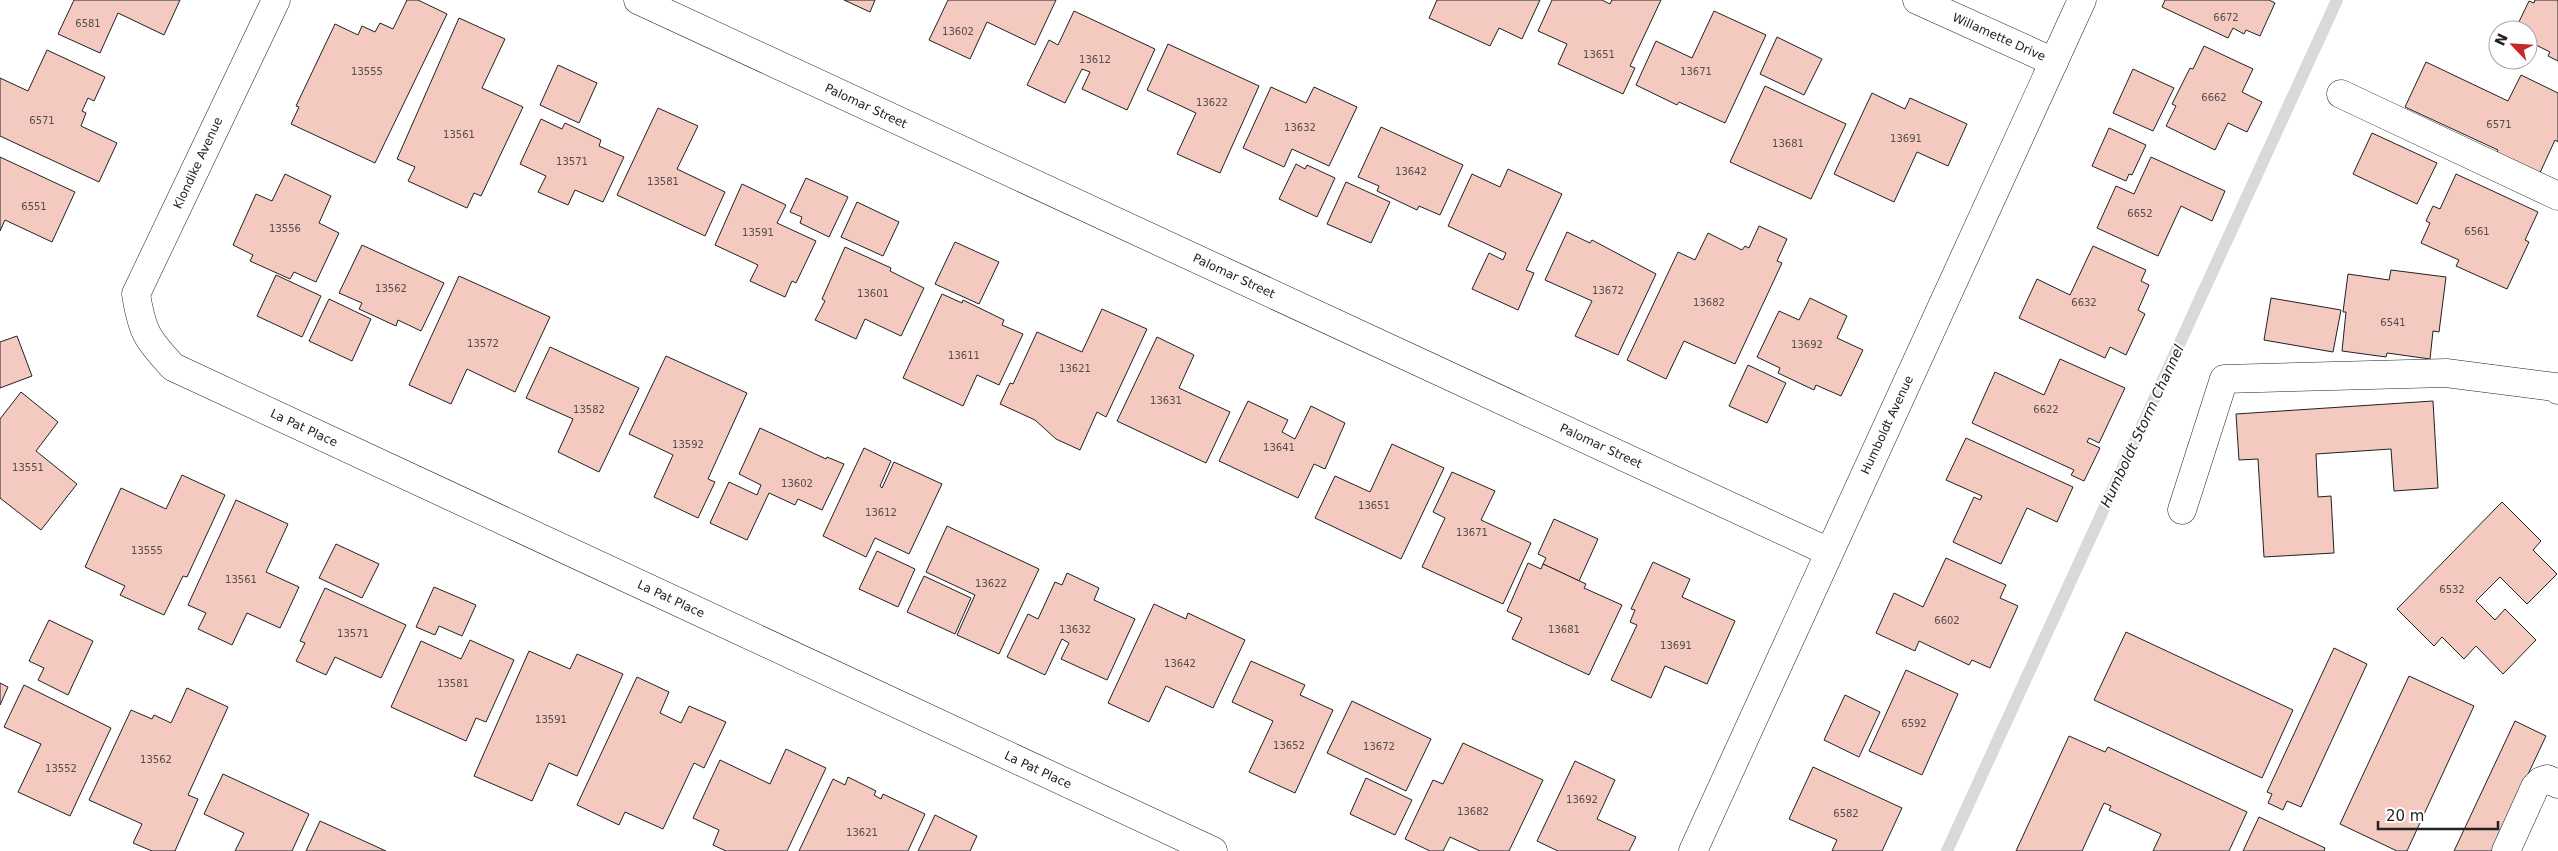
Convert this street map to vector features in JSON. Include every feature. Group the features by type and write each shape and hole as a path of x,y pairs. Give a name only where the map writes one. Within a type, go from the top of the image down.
{"street":[{"name":"Klondike Avenue","path":"143,329 136,294 276,0"},
{"name":"Palomar Street","path":"638,0 1829,552"},
{"name":"Willamette Drive","path":"1917,0 2054,62"},
{"name":"Humboldt Avenue","path":"1693,851 2082,0"},
{"path":"2341,94 2558,196"},
{"name":"La Pat Place","path":"143,329 156,349 173,367 1213,851"},
{"path":"2182,510 2224,379 2446,373 2557,386"},
{"path":"2510,850 2535,788 2541,781 2547,779 2558,784"}],"building":[{"path":"74,0 180,0 164,35 118,13 100,53 58,34"},
{"path":"407,0 418,0 447,14 375,163 291,124 299,107 296,106 335,24 358,35 362,26 375,32 380,23 393,29"},
{"path":"844,0 875,0 870,12"},
{"path":"948,0 1056,0 1035,45 987,22 970,59 929,40"},
{"path":"1437,0 1540,0 1522,39 1499,28 1490,46 1429,18"},
{"path":"1552,0 1602,0 1610,4 1612,0 1661,0 1630,66 1635,68 1623,94 1558,64 1567,44 1538,31"},
{"path":"2165,0 2269,0 2275,3 2260,36 2246,30 2244,34 2233,28 2228,38 2162,7"},
{"path":"2535,0 2558,0 2558,61 2548,56 2550,52 2538,46 2538,20 2520,20 2529,1 2534,3"},
{"path":"1074,11 1155,49 1127,110 1082,89 1090,72 1082,69 1065,103 1027,85 1049,40 1058,45"},
{"path":"1714,11 1766,35 1725,123 1679,102 1677,105 1636,85 1656,41 1692,58"},
{"path":"459,18 505,39 482,88 523,107 481,196 474,193 467,208 408,181 415,167 397,159"},
{"path":"1777,37 1822,59 1804,95 1760,74"},
{"path":"1168,44 1259,86 1220,173 1177,154 1196,113 1147,90"},
{"path":"2204,46 2253,69 2242,92 2262,102 2247,132 2228,123 2215,150 2166,126 2176,106 2172,104 2190,68 2193,69"},
{"path":"47,50 105,77 94,101 88,98 82,111 86,113 81,126 117,143 99,182 0,136 0,78 28,91"},
{"path":"2426,62 2508,101 2521,75 2558,93 2558,142 2555,140 2539,175 2495,155 2498,150 2405,107"},
{"path":"558,65 597,83 579,123 540,105"},
{"path":"2133,69 2174,88 2153,131 2113,113"},
{"path":"1765,86 1846,124 1811,199 1730,162"},
{"path":"1271,87 1306,103 1314,87 1357,107 1329,166 1292,149 1284,167 1243,148"},
{"path":"1872,93 1905,109 1910,98 1967,124 1948,166 1917,152 1894,202 1834,174"},
{"path":"658,108 698,126 677,169 725,192 705,236 617,195"},
{"path":"541,119 562,129 565,123 601,140 599,146 624,157 603,202 575,190 568,205 538,192 546,176 520,164"},
{"path":"1381,127 1463,165 1440,215 1419,206 1417,210 1377,191 1379,186 1358,177"},
{"path":"2109,128 2146,145 2132,175 2129,174 2126,181 2092,166"},
{"path":"2372,133 2437,163 2417,204 2353,174"},
{"path":"0,157 75,192 52,242 5,220 0,231"},
{"path":"2151,157 2225,191 2212,221 2181,206 2158,256 2097,228 2116,186 2134,194"},
{"path":"1296,164 1305,169 1307,165 1335,178 1317,217 1279,199"},
{"path":"1508,169 1562,194 1526,270 1534,273 1518,310 1472,289 1489,253 1503,260 1506,253 1448,226 1472,174 1500,187"},
{"path":"285,174 331,196 319,223 339,233 316,282 294,272 290,279 250,261 253,255 233,245 256,194 272,201"},
{"path":"2456,174 2538,212 2525,240 2529,242 2507,289 2456,266 2459,260 2421,243 2430,223 2426,221 2433,206 2440,209"},
{"path":"806,178 848,197 829,237 800,223 802,217 790,212"},
{"path":"1346,182 1390,202 1371,243 1327,224"},
{"path":"742,184 786,205 777,223 816,241 796,283 792,281 785,297 750,281 758,265 715,245"},
{"path":"857,202 899,222 883,256 841,237"},
{"path":"1759,226 1787,239 1777,261 1782,263 1735,364 1684,341 1666,379 1627,360 1678,252 1695,260 1708,233 1742,250 1745,246 1749,248"},
{"path":"1567,232 1590,243 1592,240 1656,274 1618,355 1575,336 1592,301 1545,280"},
{"path":"955,242 999,262 979,304 935,284"},
{"path":"362,245 444,283 421,331 398,320 396,326 359,309 362,303 339,293"},
{"path":"2093,246 2146,270 2141,281 2149,285 2138,310 2145,314 2126,355 2110,347 2105,358 2019,318 2037,279 2070,295"},
{"path":"845,247 891,268 890,271 924,288 901,336 865,319 856,339 815,320 825,301 822,299"},
{"path":"2391,270 2446,277 2439,332 2433,331 2430,359 2387,353 2386,357 2342,351 2346,312 2343,312 2348,274 2389,280"},
{"path":"276,275 321,296 302,337 257,316"},
{"path":"459,276 550,317 515,392 467,369 451,404 409,385"},
{"path":"942,294 962,303 963,300 1004,320 1002,325 1023,334 999,385 977,375 963,406 903,378"},
{"path":"1810,298 1847,316 1837,338 1863,350 1841,396 1816,385 1814,390 1778,373 1780,368 1757,357 1779,311 1799,320"},
{"path":"2271,298 2341,310 2333,352 2264,340"},
{"path":"329,299 371,319 352,361 309,341"},
{"path":"1102,309 1147,329 1106,417 1097,412 1080,450 1056,439 1035,420 1000,404 1010,383 1013,384 1037,332 1082,352"},
{"path":"17,336 32,376 0,388 0,342"},
{"path":"1157,337 1194,355 1179,388 1230,412 1206,463 1117,421"},
{"path":"550,347 639,388 599,472 558,452 573,419 526,398"},
{"path":"666,356 747,393 708,479 715,482 698,518 654,497 673,455 629,434"},
{"path":"2060,359 2125,388 2099,443 2089,438 2087,442 2100,448 2084,481 2071,475 2074,470 1972,423 1995,372 2044,395"},
{"path":"1748,365 1786,383 1767,423 1729,406"},
{"path":"21,392 58,422 36,451 77,484 41,530 0,498 0,419"},
{"path":"1248,401 1288,420 1282,432 1295,439 1311,406 1345,423 1325,469 1314,464 1298,498 1219,461"},
{"path":"2433,401 2438,488 2394,491 2391,449 2316,454 2318,497 2331,496 2334,553 2264,557 2258,459 2239,460 2236,414"},
{"path":"760,428 826,459 827,457 844,464 822,510 798,499 795,505 769,493 747,540 710,523 729,482 757,495 761,485 739,474"},
{"path":"1966,438 2073,487 2057,522 2027,508 2001,564 1953,542 1974,497 1980,500 1982,496 1946,480"},
{"path":"1392,444 1444,468 1401,559 1315,518 1335,476 1370,492"},
{"path":"864,448 891,461 880,486 882,488 894,462 942,484 909,554 875,538 866,557 823,536"},
{"path":"1452,472 1495,491 1481,520 1531,543 1503,604 1422,567 1445,518 1433,512"},
{"path":"182,475 225,495 187,577 183,576 164,615 120,595 125,586 85,567 121,488 166,509"},
{"path":"236,500 288,524 266,572 299,587 280,628 247,613 232,645 198,629 206,613 188,605"},
{"path":"2502,502 2541,541 2533,550 2557,574 2527,604 2500,577 2476,601 2495,620 2505,609 2536,640 2503,674 2476,646 2464,659 2442,637 2434,646 2397,609"},
{"path":"1554,519 1598,539 1579,581 1543,564 1546,558 1538,554"},
{"path":"947,526 1039,569 999,654 957,635 975,595 926,572"},
{"path":"336,544 379,564 362,598 319,578"},
{"path":"877,551 915,569 898,607 859,589"},
{"path":"1946,558 2006,585 2000,598 2018,606 1990,668 1972,660 1969,665 1919,641 1915,651 1876,633 1894,593 1923,607"},
{"path":"1653,562 1690,579 1682,597 1735,621 1707,684 1665,666 1651,698 1611,680 1637,625 1630,622 1635,610 1631,609"},
{"path":"1528,563 1541,569 1543,564 1586,584 1584,588 1622,605 1589,675 1512,639 1522,618 1507,611"},
{"path":"1067,573 1099,588 1094,600 1135,619 1107,680 1061,659 1069,643 1062,639 1045,675 1007,657 1028,614 1038,619 1055,582 1062,585"},
{"path":"924,576 971,598 955,634 907,612"},
{"path":"434,587 476,605 462,636 439,626 435,635 416,627"},
{"path":"325,588 406,625 381,678 335,657 326,675 296,661 305,643 300,641"},
{"path":"1154,604 1186,619 1188,613 1245,640 1213,708 1166,686 1149,722 1108,703"},
{"path":"49,620 93,641 68,695 38,680 44,668 29,661"},
{"path":"2126,632 2293,710 2262,778 2094,700"},
{"path":"470,640 514,660 486,722 476,718 466,741 391,707 421,641 461,659"},
{"path":"2334,648 2367,664 2301,807 2287,801 2283,810 2268,803 2272,794 2267,792"},
{"path":"529,651 570,669 577,654 623,674 577,776 549,763 532,801 474,776"},
{"path":"1251,661 1305,685 1300,695 1333,710 1295,793 1249,772 1273,721 1232,702"},
{"path":"1906,670 1958,694 1922,775 1869,751"},
{"path":"2409,676 2474,706 2407,851 2397,851 2340,824"},
{"path":"637,677 669,692 660,713 681,723 689,706 726,722 704,768 694,763 663,829 625,812 619,825 577,805"},
{"path":"0,683 8,687 0,705"},
{"path":"24,685 111,728 70,816 18,792 41,744 4,727"},
{"path":"187,688 228,707 188,795 198,799 175,851 152,851 133,843 142,824 89,800 131,710 152,719 154,715 171,723"},
{"path":"1845,695 1880,712 1859,757 1824,740"},
{"path":"1352,701 1431,739 1406,791 1327,753"},
{"path":"2515,721 2546,736 2492,851 2454,851"},
{"path":"2069,736 2105,752 2108,747 2247,812 2229,851 2153,851 2161,834 2109,810 2111,806 2104,803 2082,851 2016,851"},
{"path":"1463,743 1543,780 1509,851 1480,851 1450,837 1443,851 1430,851 1405,839 1433,780 1443,784"},
{"path":"786,749 826,768 787,851 726,851 713,845 719,830 693,818 720,760 770,784"},
{"path":"1575,761 1615,780 1597,819 1636,837 1629,851 1558,851 1537,841"},
{"path":"1813,767 1902,808 1882,851 1832,851 1837,840 1789,819"},
{"path":"223,774 309,814 292,851 235,851 244,833 204,814"},
{"path":"848,777 876,791 874,795 881,799 883,794 925,814 908,851 799,851 833,779 845,785"},
{"path":"1366,778 1412,800 1395,835 1350,814"},
{"path":"935,815 977,836 970,851 918,851"},
{"path":"2259,817 2325,848 2324,851 2243,851"},
{"path":"320,821 386,851 306,851"}],"waterway":[{"name":"Humboldt Storm Channel","path":"1947,851 2337,0"}]}
